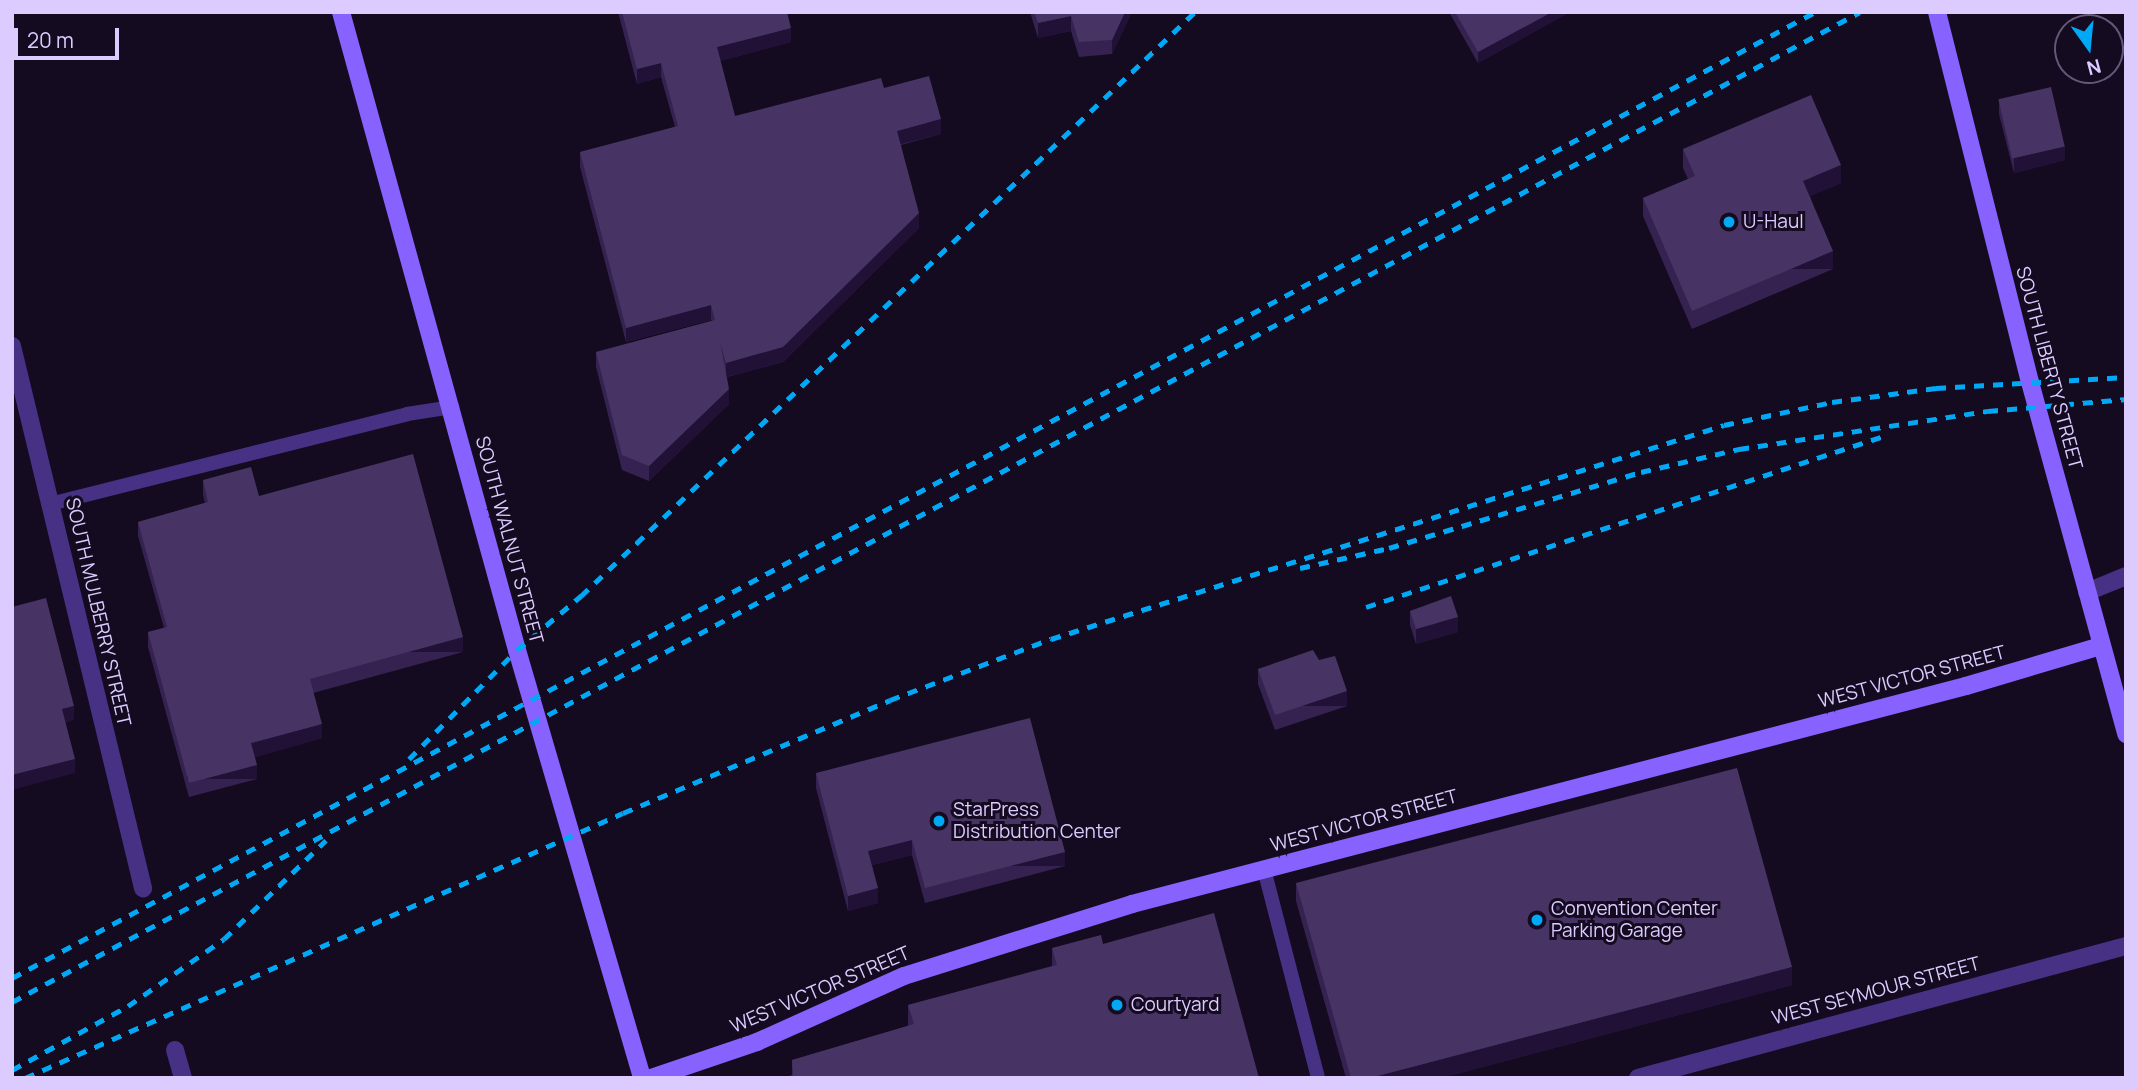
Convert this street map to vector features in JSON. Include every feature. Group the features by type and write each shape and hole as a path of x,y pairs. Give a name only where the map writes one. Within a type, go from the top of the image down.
{"main road":[{"name":"SOUTH WALNUT STREET","path":"341,12 517,650 642,1078"},
{"name":"SOUTH LIBERTY STREET","path":"1937,12 2101,646 2124,722"},
{"name":"WEST VICTOR STREET","path":"651,1078 757,1041 904,976 1132,904 1966,686 2101,646"}],"street":[{"name":"SOUTH MULBERRY STREET","path":"12,346 15,372 50,504 143,888"},
{"path":"2087,592 2126,576"},
{"name":"WEST SEYMOUR STREET","path":"1638,1078 2126,946"},
{"path":"176,1050 183,1078"}],"lane":[{"path":"50,504 407,414 452,407"},
{"path":"1264,869 1318,1078"}],"building":[{"path":"622,12 787,12 791,28 717,47 735,116 881,78 884,88 929,76 941,119 897,131 919,213 783,347 726,363 720,342 729,389 649,466 622,455 596,352 715,320 711,305 626,328 580,152 678,126 661,63 637,69"},
{"path":"1034,12 1125,12 1112,40 1079,42 1071,16 1038,23"},
{"path":"1455,12 1552,12 1478,52"},
{"path":"2051,87 2065,146 2012,159 1998,99"},
{"name":"U-Haul","path":"1811,95 1841,165 1803,181 1833,251 1692,311 1643,198 1695,176 1683,149"},
{"path":"413,454 463,637 310,679 322,724 251,743 257,765 189,783 148,632 167,627 138,522 208,502 203,480 251,467 259,496"},
{"path":"1451,596 1458,617 1416,629 1410,611"},
{"path":"46,598 74,706 62,709 75,759 12,775 12,607"},
{"path":"1313,650 1319,660 1335,656 1347,691 1275,715 1258,669"},
{"name":"StarPress Distribution Center","path":"1030,718 1065,852 925,888 912,840 868,851 878,888 848,896 816,773"},
{"name":"Convention Center Parking Garage","path":"1737,768 1792,967 1370,1078 1351,1078 1296,883"},
{"name":"Courtyard","path":"1214,913 1259,1078 782,1078 793,1075 792,1060 914,1024 908,1005 1057,965 1052,948 1101,935 1103,944"}],"railway":[{"path":"409,759 517,650 581,596 1195,12"},
{"path":"12,978 1815,12"},
{"path":"12,1002 1860,12"},
{"path":"25,1078 623,813 890,700 1051,639 1724,425 1832,402 1936,388 2126,377"},
{"path":"1300,568 1389,548 1641,472 1739,449 1988,411 2126,399"},
{"path":"1366,607 1884,436"},
{"path":"12,1070 128,1006 224,939 326,840"}],"place":[{"name":"U-Haul","path":"1729,222"},
{"name":"StarPress Distribution Center","path":"939,821"},
{"name":"Convention Center Parking Garage","path":"1537,920"},
{"name":"Courtyard","path":"1117,1005"}]}
